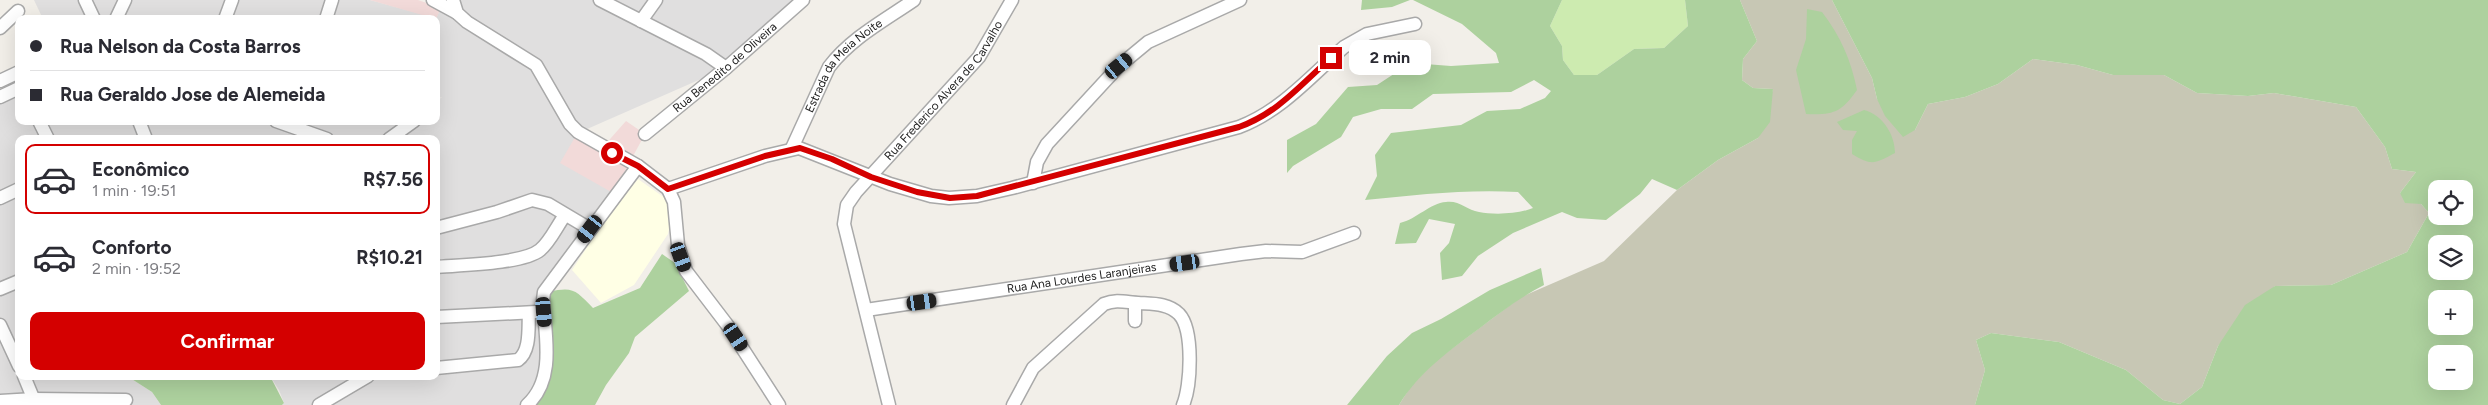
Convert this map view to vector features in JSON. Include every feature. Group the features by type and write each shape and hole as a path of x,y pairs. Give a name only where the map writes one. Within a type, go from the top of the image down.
{"street":[{"path":"85,0 92,15"},
{"path":"118,15 125,0"},
{"path":"226,15 232,0"},
{"path":"327,15 332,0"},
{"path":"433,0 455,5 467,22 536,65 570,124 578,132 638,166 668,189 674,202 678,245 686,271 728,326 779,405"},
{"path":"600,0 706,54 726,68"},
{"path":"641,21 656,0"},
{"name":"Rua Benedito de Oliveira","path":"645,134 726,68 803,0"},
{"name":"Estrada da Meia Noite","path":"792,148 826,73 838,56 848,46 914,0"},
{"name":"Rua Frederico Alvera de Carvalho","path":"889,405 844,224 844,214 850,199 916,124 979,57 1012,0"},
{"path":"1033,183 1037,162 1047,144 1119,66 1148,42 1240,0"},
{"path":"0,28 18,11"},
{"path":"668,189 792,148 806,149 871,177 917,192 950,198 977,196 1033,183 1239,127 1258,120 1277,108 1344,47 1356,39 1414,24"},
{"path":"0,81 15,74"},
{"path":"0,97 15,90"},
{"path":"293,125 317,135"},
{"path":"395,135 408,125"},
{"path":"527,405 541,387 546,365 543,300 548,285 638,166"},
{"path":"0,198 15,191"},
{"path":"440,227 497,212 532,200 548,204 590,229"},
{"path":"440,267 512,260 534,254 542,249 565,215"},
{"name":"Rua Ana Lourdes Laranjeiras","path":"866,310 1241,254 1266,251 1302,252 1354,233"},
{"path":"0,289 15,283"},
{"path":"1013,405 1033,368 1104,304 1113,300 1166,306 1178,313 1189,339 1187,397 1183,405"},
{"path":"1134,303 1135,321"},
{"path":"440,317 544,312"},
{"path":"440,368 518,360 524,355 526,349 528,313"},
{"path":"0,326 15,358"},
{"path":"26,380 35,402"},
{"path":"319,405 359,380"},
{"path":"0,401 126,400"}],"shaded area":[{"path":"34,0 370,0 425,15 41,15"},
{"path":"370,0 418,0 441,8 438,15 422,15"},
{"path":"453,0 802,0 726,68 578,133 613,193 539,300 541,379 520,405 282,405 284,403 273,380 440,380 440,135 394,135 408,125 440,125 440,99 442,97 440,98 440,15 438,15 441,8 541,70 456,7"},
{"path":"1740,0 1832,0 1872,78 1877,99 1915,130 1928,104 1965,97 1998,84 2033,59 2077,65 2113,75 2164,75 2197,93 2248,96 2274,93 2356,107 2385,147 2392,169 2416,172 2400,193 2421,204 2428,212 2428,215 2407,252 2331,285 2275,286 2218,346 2202,387 2180,404 2163,400 2126,370 2059,342 1991,333 1976,340 1985,370 1975,405 1399,405 1411,386 1434,362 1521,297 1604,261 1677,190 1718,160 1758,138 1773,89 1753,88 1742,80 1743,59 1757,41"},
{"path":"15,90 15,125 403,125 390,135 15,135 15,380 133,380 152,392 161,405 0,405 0,97"},
{"path":"626,121 645,134 613,193 560,163 578,132 603,147"},
{"path":"638,179 665,198 672,212 668,234 634,285 601,303 572,270 605,220"}],"green space":[{"path":"1362,0 1410,0 1392,7 1361,10"},
{"path":"1413,0 1562,0 1550,26 1562,46 1563,60 1574,75 1597,75 1634,49 1664,48 1688,26 1685,0 1740,0 1757,41 1743,59 1742,80 1753,88 1773,89 1770,122 1758,138 1718,160 1677,190 1652,179 1640,194 1606,220 1577,218 1562,212 1513,233 1478,256 1462,276 1442,280 1440,253 1449,243 1455,224 1429,219 1416,243 1395,244 1400,223 1434,205 1446,202 1455,202 1475,211 1485,213 1514,213 1533,208 1518,192 1499,191 1422,194 1365,200 1377,176 1375,155 1391,133 1461,125 1487,111 1520,109 1545,98 1551,91 1534,80 1511,92 1433,94 1412,109 1381,109 1353,117 1341,137 1293,166 1287,173 1287,140 1316,124 1348,87 1377,85 1403,68 1425,64 1451,66 1499,63 1496,53 1462,24"},
{"path":"1562,0 1685,0 1688,26 1664,48 1634,49 1597,75 1574,75 1563,60 1562,46 1550,26"},
{"path":"1832,0 2488,0 2488,405 1975,405 1985,370 1976,340 1991,333 2059,342 2126,370 2163,400 2180,404 2202,387 2218,346 2245,305 2275,286 2331,285 2407,252 2428,215 2428,225 2473,225 2473,180 2428,180 2428,212 2421,204 2405,203 2400,193 2416,172 2392,169 2385,147 2356,107 2274,93 2248,96 2197,93 2164,75 2113,75 2077,65 2033,59 1998,84 1965,97 1928,104 1915,130 1903,137 1885,116 1877,99 1872,78"},
{"path":"1807,9 1822,12 1835,31 1852,69 1857,90 1846,104 1830,113 1806,114 1796,70 1806,39"},
{"path":"1864,110 1877,116 1887,127 1893,139 1895,153 1873,162 1852,154 1852,140 1857,131 1843,130 1837,122"},
{"path":"662,254 675,263 689,291 635,337 629,353 606,385 595,405 534,405 544,394 550,378 549,292 557,290 574,291 593,308 640,288"},
{"path":"1541,268 1544,285 1511,305 1446,354 1416,382 1399,405 1347,405 1387,356 1412,333 1441,319 1490,290"},
{"path":"133,380 272,380 284,403 282,405 161,405 152,392"}],"route":[{"path":"612,153 657,178 668,189 765,156 792,148 800,148 832,159 890,184 931,196 950,198 977,196 1033,183 1239,127 1258,120 1277,108 1331,58"}]}
